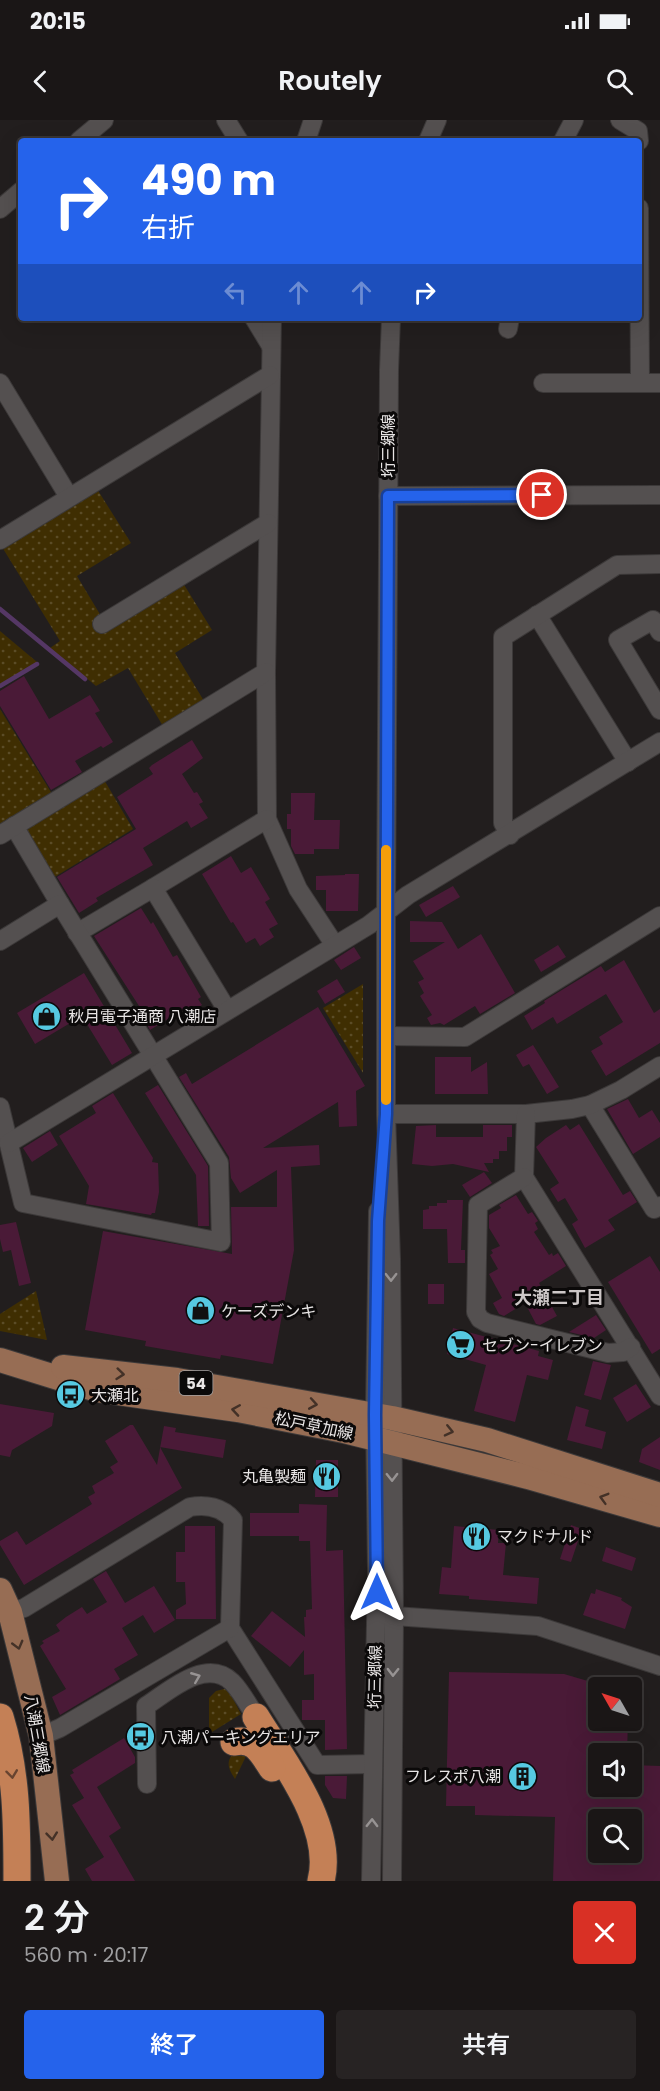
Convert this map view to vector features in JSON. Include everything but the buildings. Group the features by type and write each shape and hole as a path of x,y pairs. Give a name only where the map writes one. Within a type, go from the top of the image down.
{"highway":[{"path":"0,1717 10,1756 17,1814 17,1881"},
{"path":"256,1717 307,1800 315,1818 323,1844 324,1862 321,1881"},
{"path":"234,1742 249,1741 256,1746 278,1778 296,1811 305,1843 306,1860 302,1881"},
{"path":"0,1829 11,1881"}],"main road":[{"name":"松戸草加線","path":"0,1358 177,1380 383,1416 487,1440 660,1495"},
{"name":"松戸草加線","path":"0,1358 97,1390 238,1410 384,1441 528,1477 660,1515"},
{"name":"八潮三郷線","path":"0,1590 10,1612 41,1736 57,1881"}],"street":[{"path":"226,120 237,138"},
{"path":"307,138 313,120"},
{"path":"429,138 437,120"},
{"path":"565,138 574,120"},
{"path":"620,120 639,131 639,138"},
{"path":"82,138 100,121"},
{"path":"0,209 18,194"},
{"path":"256,321 271,346"},
{"path":"272,321 268,523 267,819 298,889 334,944"},
{"name":"垳三郷線","path":"391,321 388,496 386,1114 391,1259 383,1416 394,1616 392,1881"},
{"path":"640,321 640,383"},
{"path":"0,540 270,375"},
{"path":"0,383 69,497"},
{"path":"543,384 660,383"},
{"path":"388,496 660,495"},
{"path":"102,624 268,523"},
{"path":"510,835 503,823 502,637 617,565 660,564"},
{"path":"537,615 628,762"},
{"path":"660,632 653,620 618,640 660,710"},
{"path":"0,1107 23,1203 221,1242 219,1163 60,904 7,831 267,672"},
{"path":"9,1143 386,913 408,895 660,742"},
{"path":"77,933 267,819"},
{"path":"153,888 227,1010"},
{"path":"0,941 60,904"},
{"path":"386,1036 465,1037 660,916"},
{"path":"386,1114 554,1112 590,1105 621,1090 660,1066"},
{"path":"590,1105 654,1209 660,1206"},
{"path":"525,1114 524,1177 631,1347 653,1367 660,1396"},
{"path":"524,1177 478,1205 476,1312 480,1319 487,1323 608,1353 623,1352 631,1347"},
{"name":"垳三郷線","path":"371,1881 377,1571 384,1441"},
{"path":"10,1612 24,1608 190,1507 200,1505 225,1511 233,1520 230,1628 317,1765 373,1764"},
{"path":"394,1616 538,1626 660,1666"},
{"path":"41,1736 60,1728 230,1628"},
{"path":"147,1784 146,1706 175,1688 198,1675 210,1672 221,1675 232,1682 256,1717"}],"shaded area":[{"path":"97,489 131,543 77,576 101,616 183,583 212,630 175,653 204,701 163,726 128,668 96,686 50,648 60,641 2,547"},
{"path":"0,631 37,662 0,684"},
{"path":"0,709 54,797 0,831"},
{"path":"103,778 133,829 53,878 22,828"},
{"path":"363,984 363,1073 323,1008"},
{"path":"36,1291 47,1340 0,1331 0,1314"},
{"path":"224,1689 229,1691 241,1714 212,1732 209,1727 209,1698 216,1691"},
{"path":"249,1750 235,1779 229,1768 230,1758 235,1751"}],"waterway":[{"path":"0,609 85,679"},
{"path":"0,686 37,664"}],"slow traffic":[{"path":"386,850 386,1100"}],"place":[{"name":"秋月電子通商 八潮店","path":"47,1016"},
{"name":"ケーズデンキ","path":"200,1311"},
{"name":"セブン-イレブン","path":"461,1345"},
{"name":"大瀬北","path":"70,1395"},
{"name":"丸亀製麺","path":"327,1476"},
{"name":"マクドナルド","path":"476,1536"},
{"name":"八潮パーキングエリア","path":"140,1737"},
{"name":"フレスポ八潮","path":"522,1776"}],"district":[{"name":"大瀬二丁目","path":"559,1297"}],"route":[{"path":"377,1592 375,1415 378,1221 386,1114 388,496 542,495"}]}
